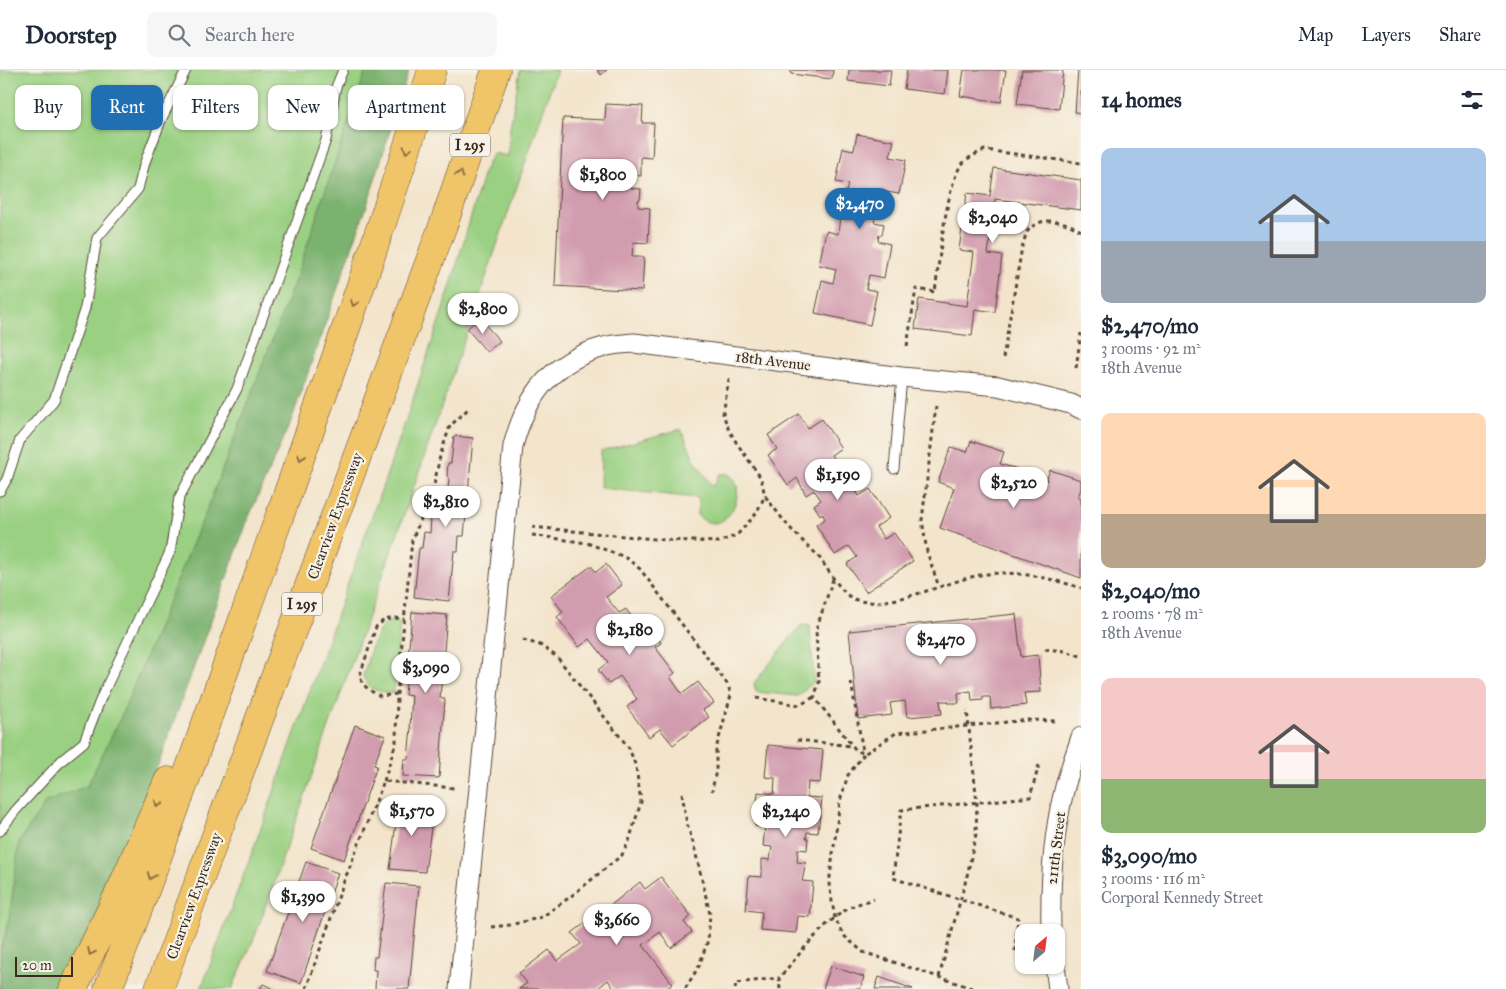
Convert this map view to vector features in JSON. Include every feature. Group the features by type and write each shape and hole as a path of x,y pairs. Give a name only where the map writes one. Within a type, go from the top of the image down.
{"highway":[{"path":"108,989 157,861 291,484 400,172 432,70"},
{"name":"Clearview Expressway","path":"159,989 444,220 496,70"},
{"path":"177,989 211,899 444,220"},
{"path":"73,989 122,887 178,759 291,484"}],"street":[{"name":"18th Avenue","path":"458,989 513,446 524,413 534,394 548,378 572,359 604,346 634,343 902,377 998,386 1071,404 1081,409"},
{"name":"211th Street","path":"1051,924 1050,890 1055,837 1063,795 1081,737"},
{"path":"1056,974 1058,989"}],"lane":[{"path":"0,491 7,479 20,440 54,400 85,308 97,238 138,189 145,162 162,118 186,70"},
{"path":"0,831 16,810 61,761 84,742 104,691 170,552 179,498 237,389 326,140 336,87 343,70"},
{"path":"894,469 902,377"}],"path":[{"path":"906,346 916,289 935,292 951,189 961,166 971,155 984,150 1081,163"},
{"path":"1003,358 1022,247 1027,232 1040,222 1052,220 1071,224 1081,231"},
{"path":"1076,368 1081,333"},
{"path":"729,380 723,414 736,442 761,478 764,496 818,556 853,599 870,603 905,597 980,575 1012,573 1061,582 1081,588"},
{"path":"936,406 922,520 927,552 939,587"},
{"path":"306,989 344,881 384,781 396,742 397,694 412,540 433,490 440,456 450,426 470,407"},
{"path":"532,527 664,540 719,542 737,534 756,515 764,496"},
{"path":"532,535 587,543 625,556 640,569 728,686 731,695 716,749 716,770 712,791"},
{"path":"756,698 800,705 814,697 819,683 816,630 834,578"},
{"path":"397,694 380,696 362,684 360,675 376,627 384,620 404,619"},
{"path":"490,927 510,925 542,916 570,897 622,855 629,841 641,802 636,767 629,748 557,657 540,646 520,638"},
{"path":"1045,649 1065,651 1081,656"},
{"path":"851,682 863,753"},
{"path":"814,697 852,746 863,753"},
{"path":"939,977 967,876 976,834 977,802 967,710"},
{"path":"975,989 863,952 843,934 835,918 829,884 840,802 848,775 863,753 896,733 1028,720 1058,721"},
{"path":"797,740 852,746"},
{"path":"1017,924 1018,918 893,878 901,810 1030,797 1039,765"},
{"path":"384,781 454,788"},
{"path":"682,793 686,824 694,846 710,914 708,940 699,966 685,989"},
{"path":"735,989 736,983 779,978 835,918 854,906 874,899"},
{"path":"779,978 780,989"}],"green space":[{"path":"0,70 405,70 401,85 348,85 348,130 388,130 383,147 0,989"},
{"path":"366,70 409,70 404,85 361,85"},
{"path":"520,70 557,70 416,481 255,936 232,989 201,989 260,831 404,426 450,288 485,169 493,153 508,156 510,128"},
{"path":"348,123 348,130 390,130 367,205 291,421 250,514 119,871 64,989 0,989 0,947 3,943 10,913 19,842 46,802 87,786 120,719 209,504 297,275"},
{"path":"681,429 694,459 713,487 720,474 728,474 734,479 737,486 735,504 731,512 724,519 716,523 707,522 697,515 698,498 600,488 601,451"},
{"path":"393,620 400,622 394,693 371,688 363,676 376,636 386,624"},
{"path":"801,625 810,626 814,682 798,696 756,692 754,683"}],"building":[{"path":"597,70 607,70 601,75"},
{"path":"791,70 833,70 832,79 791,74"},
{"path":"849,70 891,70 889,86 848,81"},
{"path":"907,70 948,70 945,94 904,89"},
{"path":"964,70 1006,70 1001,102 960,96"},
{"path":"1022,70 1063,70 1059,109 1017,104"},
{"path":"1078,70 1081,70 1081,113 1075,112"},
{"path":"606,104 643,106 642,123 654,123 652,158 641,157 641,176 632,175 631,188 641,189 638,207 650,208 648,243 633,242 632,257 644,257 642,291 555,286 563,118 605,120"},
{"path":"857,134 894,141 890,157 906,160 899,194 887,192 885,199 888,200 886,211 877,209 874,222 884,224 882,235 879,235 878,241 890,244 884,278 869,275 866,289 877,291 870,325 815,313 822,280 833,283 836,269 819,265 826,231 838,234 840,215 848,217 851,204 842,202 848,184 836,182 843,148 854,150"},
{"path":"994,168 1081,180 1081,210 995,199 988,254 1002,256 995,312 975,309 972,336 915,329 919,299 967,306 974,252 959,250 967,193 990,196"},
{"path":"479,318 500,341 487,352 467,329"},
{"path":"799,414 808,428 822,419 841,448 831,455 835,460 837,459 843,469 835,475 843,485 850,480 859,496 870,489 889,518 876,527 884,539 894,533 913,561 866,592 847,564 857,557 849,546 835,555 816,525 825,519 814,505 821,500 814,490 806,495 797,478 788,485 768,455 777,449 768,435"},
{"path":"454,436 473,438 464,536 459,536 458,551 454,551 449,601 414,597 419,548 422,548 424,532 430,533 431,518 434,518 435,502 447,503 448,463 451,463"},
{"path":"971,441 1004,452 1000,464 1018,469 1015,478 1027,482 1030,473 1046,481 1050,470 1081,480 1081,489 1078,497 1081,498 1081,578 940,528 954,488 938,482 951,447 967,452"},
{"path":"606,564 622,585 606,597 619,613 626,609 644,634 651,629 661,643 655,647 675,673 670,677 682,694 698,682 714,703 703,710 709,717 673,745 660,729 649,737 627,707 637,699 620,676 609,684 598,670 608,662 590,639 579,647 557,617 563,612 551,596 591,566 596,572"},
{"path":"412,612 447,615 440,698 445,699 439,778 403,776 404,759 408,759 411,727 412,696 405,695"},
{"path":"1016,614 1021,657 1038,655 1041,692 1024,693 1026,705 991,709 990,697 983,697 983,700 972,701 971,691 958,693 959,703 940,701 942,714 907,717 905,701 890,703 892,715 858,719 849,631"},
{"path":"355,725 385,736 374,765 377,766 344,860 311,848"},
{"path":"768,745 823,750 820,783 808,782 807,797 822,798 818,833 807,832 807,850 798,849 797,862 806,863 802,881 813,882 810,917 798,916 796,933 760,930 762,912 746,910 749,876 762,877 762,859 770,860 772,847 763,846 765,827 755,826 758,792 774,794 775,778 765,777"},
{"path":"399,801 434,805 425,872 390,869"},
{"path":"306,862 338,873 301,983 267,971"},
{"path":"661,877 691,916 684,922 692,932 671,948 660,932 643,945 673,984 666,989 614,989 608,980 597,989 519,989 527,983 519,973 549,950 557,961 581,944 572,933 588,921 596,932 618,915 611,905 640,882 645,889"},
{"path":"386,883 419,886 409,989 375,989 376,970 373,970 374,957 377,957"},
{"path":"831,966 864,977 860,989 823,989"},
{"path":"879,977 913,989 875,989"},
{"path":"263,984 274,989 260,989"}]}
